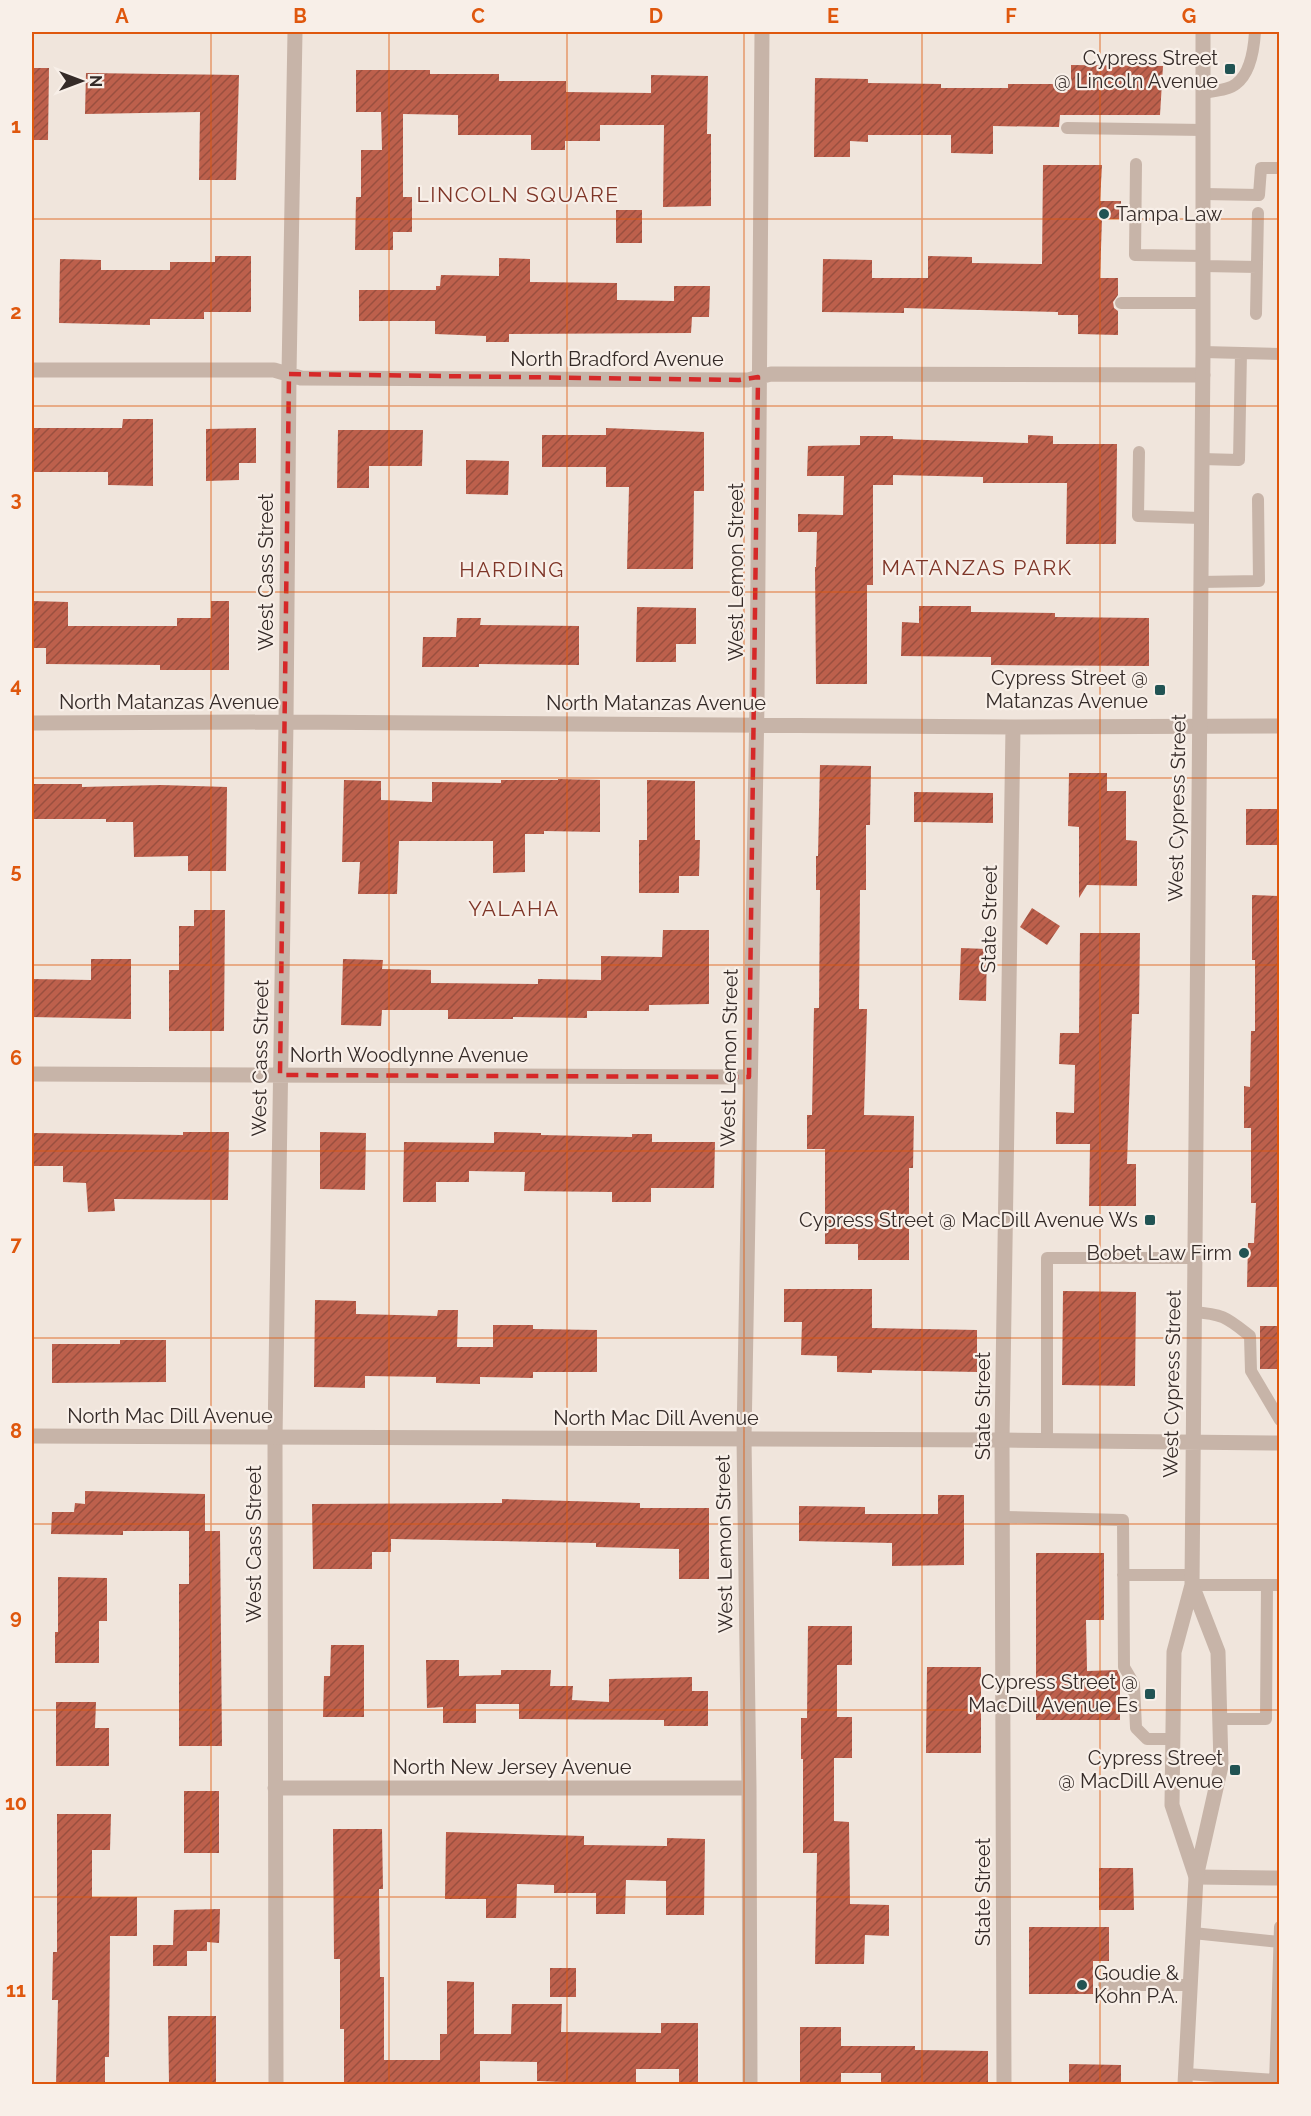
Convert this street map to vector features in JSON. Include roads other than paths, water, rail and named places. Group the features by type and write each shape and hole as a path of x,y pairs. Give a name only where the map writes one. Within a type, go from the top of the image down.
{"street":[{"name":"West Cass Street","path":"276,2085 275,1438 295,32"},
{"name":"West Lemon Street","path":"750,2085 744,1439 756,725 762,32"},
{"name":"West Cypress Street","path":"1196,1877 1172,1805 1174,1652 1192,1580 1204,261 1203,32"},
{"name":"North Bradford Avenue","path":"32,370 274,370 301,378 489,379 748,380 771,374 1203,375"},
{"name":"North Matanzas Avenue","path":"32,723 1280,726"},
{"name":"State Street","path":"1004,2085 1002,1440 1013,727"},
{"name":"North Woodlynne Avenue","path":"32,1074 749,1077"},
{"name":"North Mac Dill Avenue","path":"32,1436 1280,1443"},
{"name":"West Cypress Street","path":"1185,2079 1196,1877 1221,1766 1218,1652 1192,1580"},
{"name":"North New Jersey Avenue","path":"276,1788 749,1788"},
{"path":"1196,1877 1280,1878"}],"lane":[{"path":"1204,93 1236,85 1247,71 1255,32"},
{"path":"1067,128 1204,130"},
{"path":"1136,164 1135,255 1257,267"},
{"path":"1204,194 1259,195 1261,168 1280,168"},
{"path":"1256,314 1258,213"},
{"path":"1121,303 1203,303"},
{"path":"1203,352 1280,354"},
{"path":"1202,459 1239,460 1241,353"},
{"path":"1139,452 1138,516 1201,518"},
{"path":"1200,582 1259,581 1258,499"},
{"path":"1047,1440 1047,1258 1194,1258"},
{"path":"1194,1312 1214,1313 1226,1317 1250,1336 1251,1371 1280,1420"},
{"path":"1004,1517 1122,1520 1124,1667 1134,1684 1136,1728 1147,1739 1173,1739"},
{"path":"1123,1575 1273,1585 1266,1719 1220,1719"},
{"path":"1185,2079 1276,2082 1280,1928"},
{"path":"1193,1933 1279,1942"},
{"path":"1104,1985 1191,1985"}],"place":[{"name":"Cypress Street @ Lincoln Avenue","path":"1230,69"},
{"name":"Tampa Law","path":"1104,214"},
{"name":"Cypress Street @ Matanzas Avenue","path":"1160,690"},
{"name":"Cypress Street @ MacDill Avenue Ws","path":"1150,1220"},
{"name":"Bobet Law Firm","path":"1244,1253"},
{"name":"Cypress Street @ MacDill Avenue Es","path":"1150,1694"},
{"name":"Cypress Street @ MacDill Avenue","path":"1235,1770"},
{"name":"Goudie & Kohn P.A.","path":"1082,1985"}],"district":[{"name":"LINCOLN SQUARE","path":"518,195"},
{"name":"MATANZAS PARK","path":"977,568"},
{"name":"HARDING","path":"512,570"},
{"name":"YALAHA","path":"514,909"}]}
